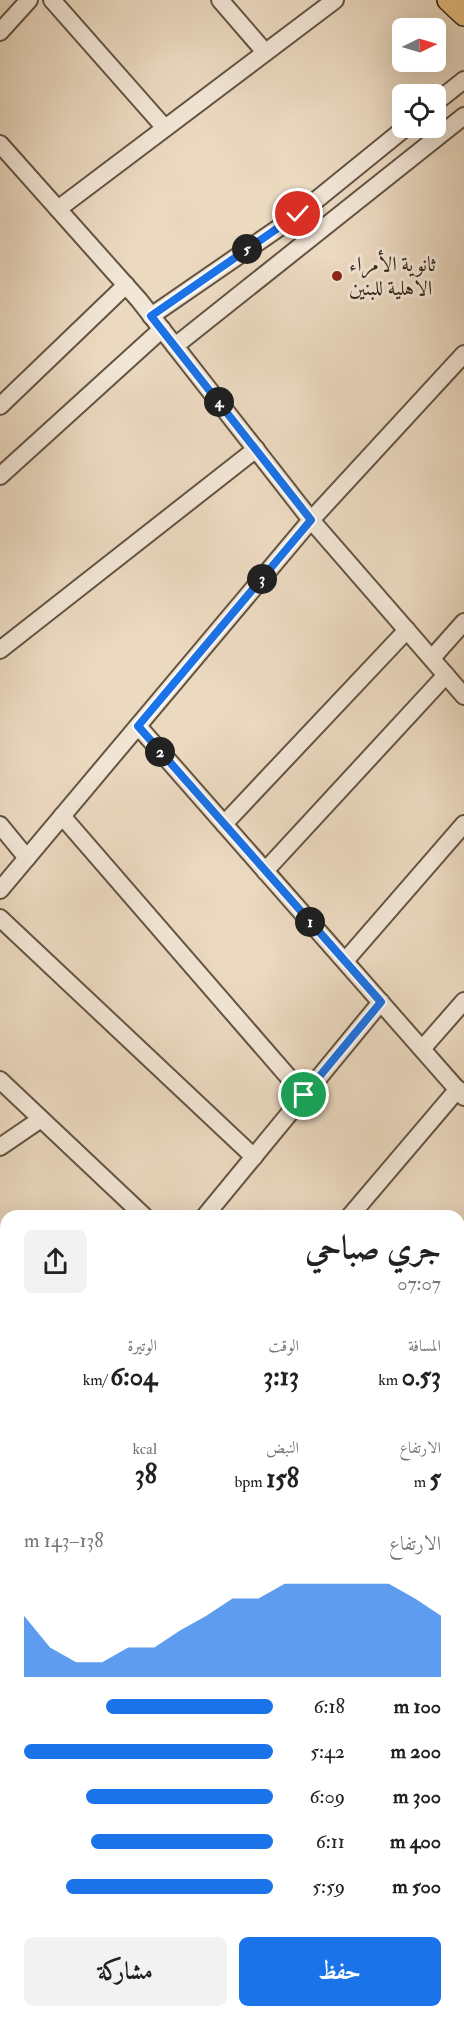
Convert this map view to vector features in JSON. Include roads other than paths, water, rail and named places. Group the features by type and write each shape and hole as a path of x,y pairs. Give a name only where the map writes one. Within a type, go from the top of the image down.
{"main road":[{"path":"448,0 464,15"}],"street":[{"path":"0,32 29,0"},
{"path":"52,0 165,128"},
{"path":"220,0 266,52"},
{"path":"58,209 335,0"},
{"path":"446,94 464,80"},
{"path":"175,346 464,116"},
{"path":"151,316 298,214 393,138"},
{"path":"0,144 126,285 311,520 464,696"},
{"path":"0,406 126,285"},
{"path":"0,476 162,329"},
{"path":"0,890 311,520 464,354"},
{"path":"0,650 255,449"},
{"path":"432,658 464,622"},
{"path":"224,824 407,630"},
{"path":"266,871 446,675"},
{"path":"138,726 461,1093 355,1210"},
{"path":"62,816 304,1095"},
{"path":"345,961 464,824"},
{"path":"0,825 27,858"},
{"path":"0,918 254,1157"},
{"path":"422,1049 464,1000"},
{"path":"210,1210 381,1002"},
{"path":"0,1080 138,1210"},
{"path":"0,1147 41,1119"}],"place":[{"name":"ثانوية الأمراء الاهلية للبنين","path":"337,276"}]}
